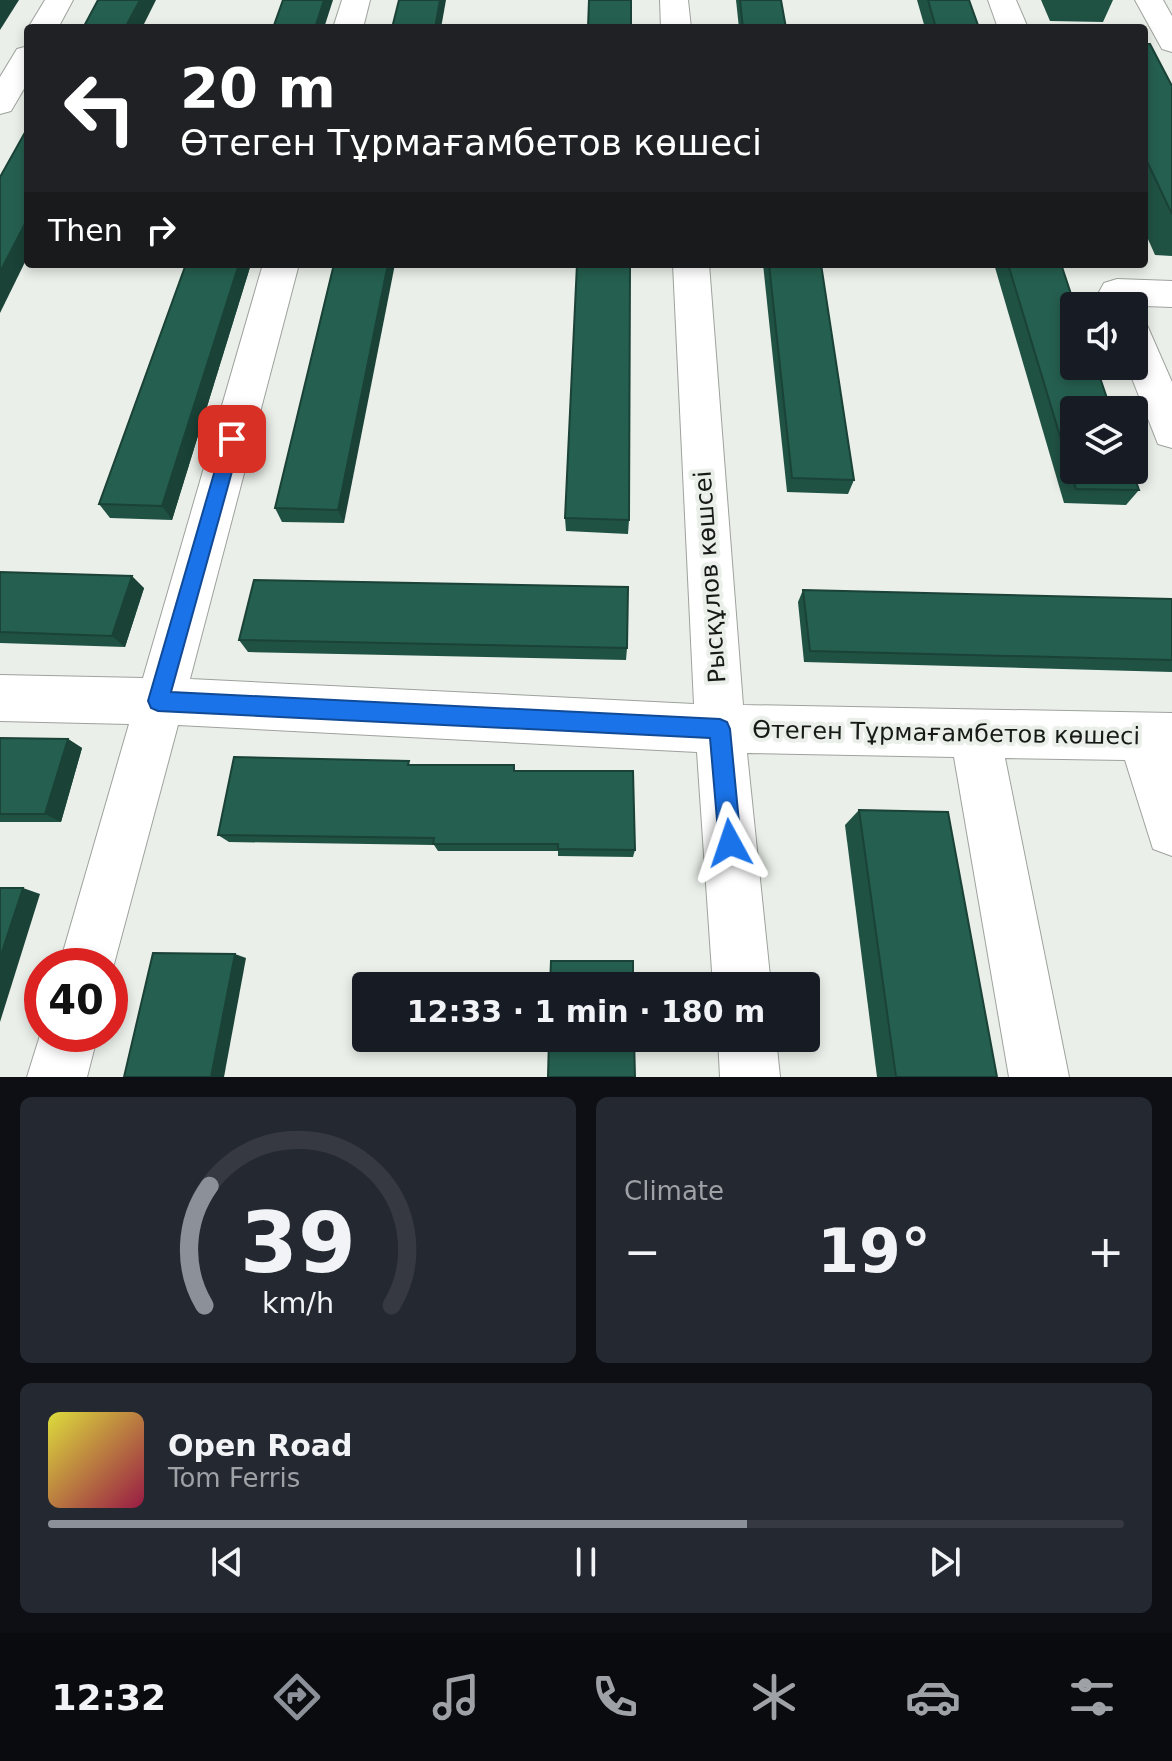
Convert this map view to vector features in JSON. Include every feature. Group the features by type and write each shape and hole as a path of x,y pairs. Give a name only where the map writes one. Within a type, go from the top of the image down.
{"street":[{"path":"45,24 59,0"},
{"path":"349,24 356,0"},
{"path":"674,0 676,24"},
{"path":"1002,0 1011,24"},
{"path":"1149,0 1172,43"},
{"path":"1148,60 1172,61"},
{"path":"0,104 24,62"},
{"path":"92,948 280,268"},
{"name":"Рысқұлов көшсеі","path":"691,268 720,729 741,972"},
{"path":"1115,287 1172,294"},
{"path":"1148,371 1172,432"},
{"name":"Өтеген Тұрмағамбетов көшесі","path":"0,698 158,701 720,729 1157,736"},
{"path":"975,733 1039,1077"},
{"path":"1157,736 1172,830"},
{"path":"57,1077 64,1052"},
{"path":"748,1052 750,1077"}],"building":[{"path":"98,0 140,0 127,24 85,24"},
{"path":"283,0 324,0 316,24 274,24"},
{"path":"399,0 440,0 436,24 393,24"},
{"path":"589,0 631,0 631,24 588,24"},
{"path":"740,0 781,0 785,24 743,24"},
{"path":"928,0 969,0 978,24 935,24"},
{"path":"1148,44 1172,86 1172,214 1148,163"},
{"path":"24,134 24,226 0,272 0,177"},
{"path":"185,268 238,268 162,506 99,504"},
{"path":"333,268 387,268 338,510 275,508"},
{"path":"577,268 630,268 629,520 565,518"},
{"path":"769,268 822,268 854,480 792,478"},
{"path":"1009,268 1062,268 1070,292 1060,292 1060,380 1101,380 1106,396 1060,396 1060,436"},
{"path":"1074,484 1137,484 1139,490 1076,489"},
{"path":"0,572 132,576 112,636 0,632"},
{"path":"254,580 628,587 627,648 239,640"},
{"path":"803,590 1172,599 1172,660 810,651"},
{"path":"0,738 68,739 45,814 0,814"},
{"path":"234,757 409,761 408,765 514,765 514,771 633,771 635,850 558,849 558,844 433,844 434,838 218,835"},
{"path":"859,810 948,812 997,1077 896,1077"},
{"path":"0,888 23,888 0,958"},
{"path":"153,953 235,954 211,1077 124,1077"},
{"path":"551,961 633,961 633,972 551,972"},
{"path":"549,1052 634,1052 635,1077 548,1077"}],"route":[{"path":"232,439 158,701 720,729 730,843"}]}
